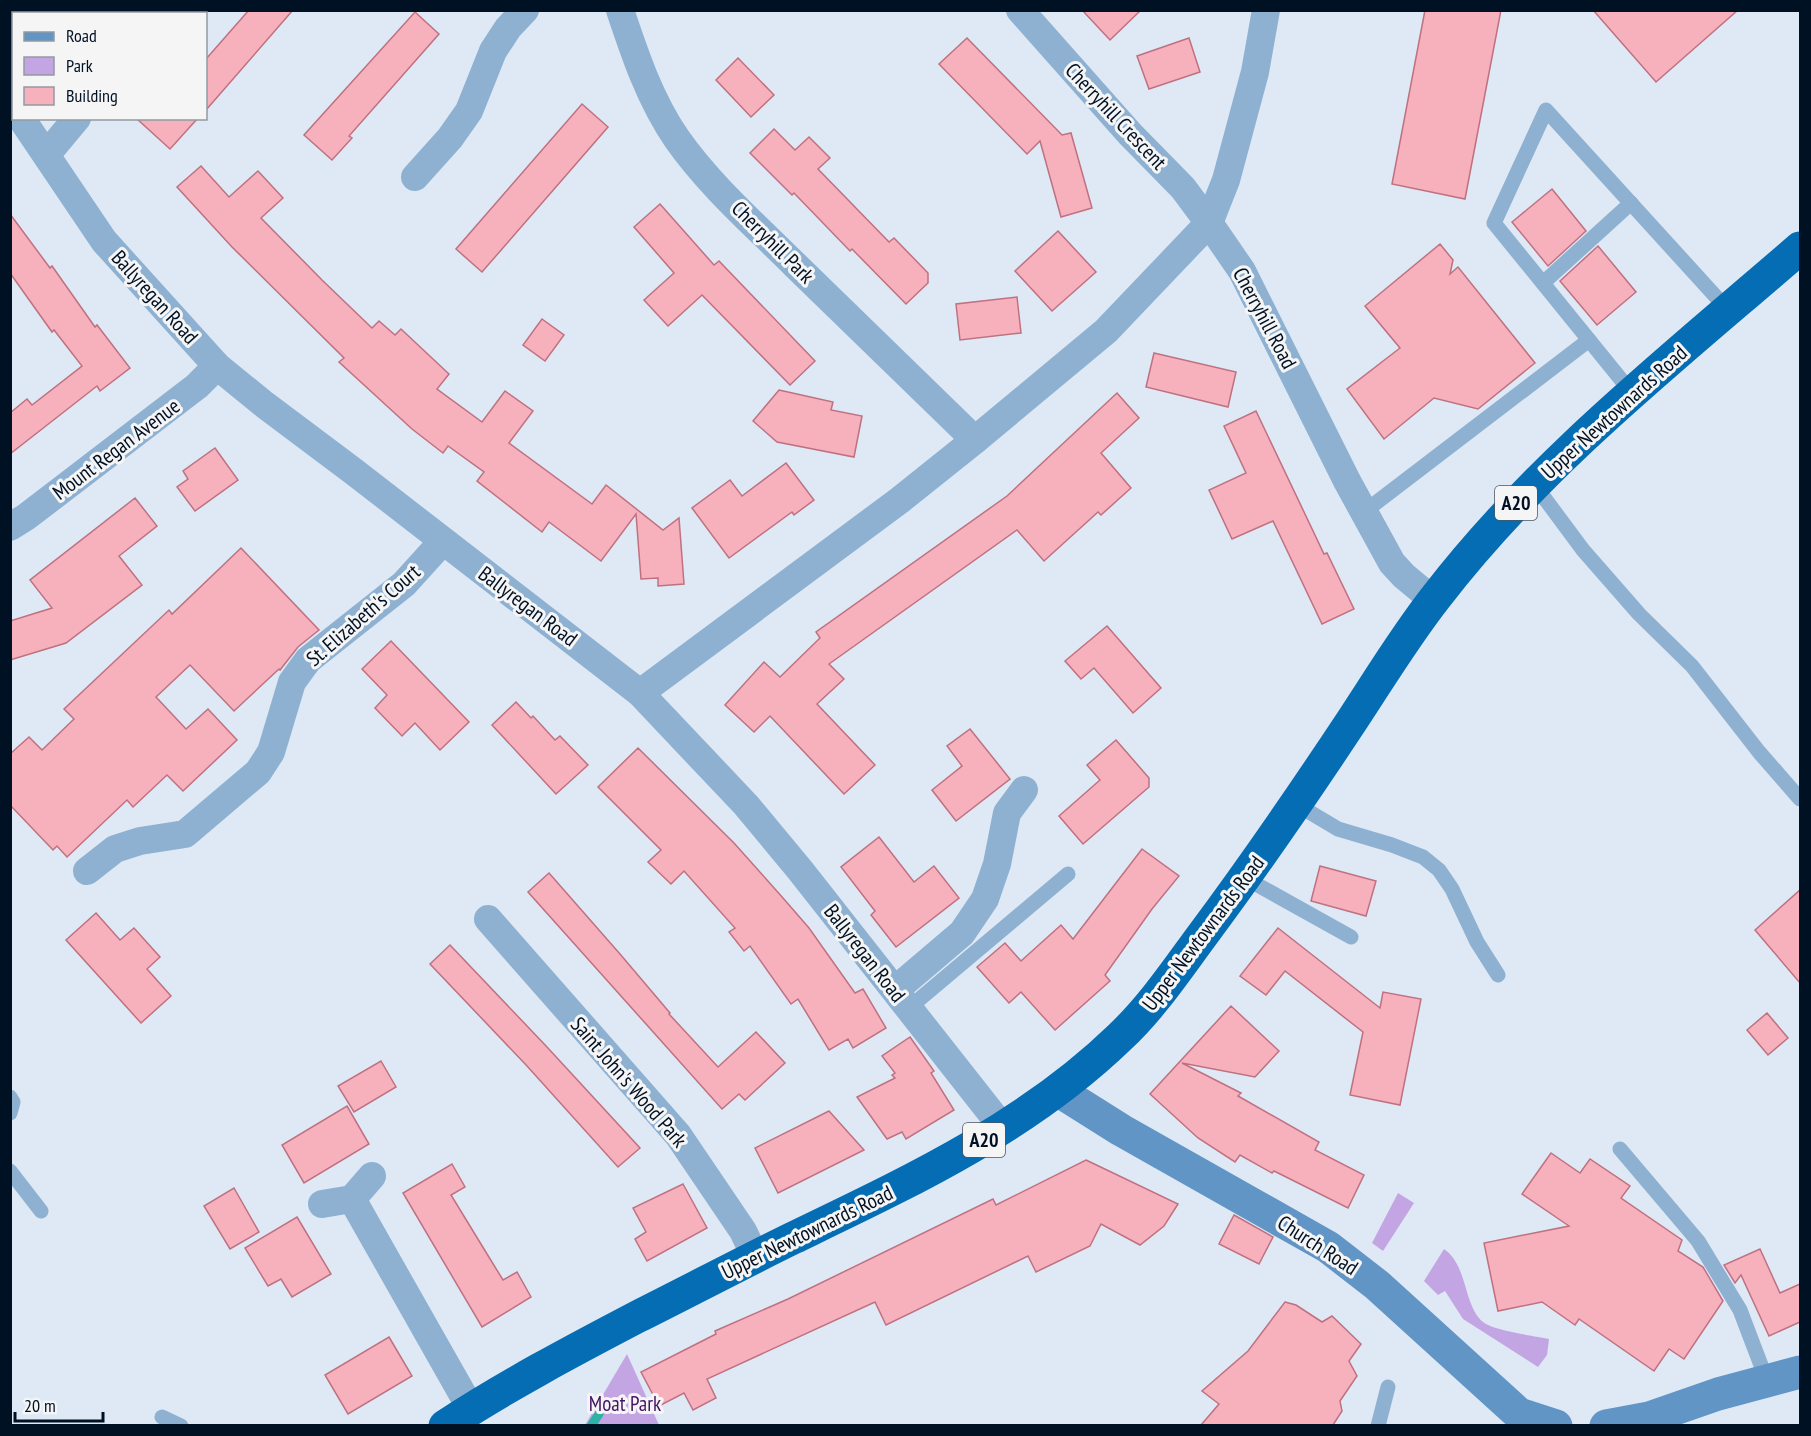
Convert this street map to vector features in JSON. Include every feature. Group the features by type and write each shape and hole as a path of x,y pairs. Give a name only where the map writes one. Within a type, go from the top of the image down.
{"highway":[{"name":"Upper Newtownards Road","path":"458,1417 584,1345 755,1256 934,1169 1004,1128 1059,1091 1132,1024 1166,984 1245,878 1433,600 1478,544 1534,484 1632,393 1800,248"}],"street":[{"path":"415,177 450,138 469,111 493,51 508,28 525,10"},
{"name":"Cherryhill Park","path":"620,10 635,57 655,102 677,139 705,174 975,440"},
{"name":"Cherryhill Crescent","path":"1020,10 1130,134 1184,188 1209,223"},
{"path":"640,693 900,500 975,440 1106,331 1209,223 1226,180 1255,72 1266,10"},
{"name":"Ballyregan Road","path":"22,120 104,241 217,366 640,693 746,806 800,870 1004,1128"},
{"path":"47,154 75,120"},
{"name":"Cherryhill Road","path":"1209,223 1242,271 1364,512 1392,562 1404,576 1433,600"},
{"name":"Mount Regan Avenue","path":"10,527 197,386 217,366"},
{"name":"St. Elizabeth's Court","path":"87,871 115,849 185,834 258,772 271,752 292,682 308,660 404,584 443,541"},
{"path":"902,999 962,933 985,899 996,864 1007,813 1024,790"},
{"name":"Saint John's Wood Park","path":"488,919 678,1135 743,1231 755,1256"},
{"name":"Church Road","path":"1059,1091 1121,1130 1328,1247 1377,1285 1516,1420 1556,1425"},
{"path":"322,1204 351,1199 372,1176"},
{"path":"351,1199 458,1417"},
{"path":"1606,1425 1649,1418 1663,1420 1718,1394 1800,1372"}],"lane":[{"path":"1632,393 1494,223 1546,110 1728,310"},
{"path":"1543,283 1631,203"},
{"path":"1364,512 1589,340"},
{"path":"1534,484 1583,550 1639,614 1692,666 1752,743 1800,799"},
{"path":"1296,804 1338,829 1392,844 1423,858 1439,870 1452,889 1477,942 1498,975"},
{"path":"902,999 1068,874"},
{"path":"1245,878 1351,937"},
{"path":"10,1097 12,1102 10,1113"},
{"path":"1620,1149 1698,1241 1740,1310 1767,1381"},
{"path":"10,1171 41,1211"},
{"path":"1378,1425 1388,1387"},
{"path":"162,1417 182,1425"}],"green space":[{"path":"1398,1193 1414,1203 1383,1251 1372,1243"},
{"path":"1444,1249 1458,1266 1473,1309 1486,1324 1507,1331 1549,1339 1547,1355 1538,1367 1463,1319 1445,1291 1438,1295 1424,1281"},
{"name":"Moat Park","path":"627,1354 659,1425 585,1425"}],"building":[{"path":"249,10 293,10 207,109 207,58"},
{"path":"1082,10 1141,10 1110,40"},
{"path":"1425,10 1501,10 1465,199 1392,184"},
{"path":"1593,10 1738,10 1656,82"},
{"path":"415,12 439,34 349,136 352,138 332,160 304,135"},
{"path":"967,38 1062,135 1071,133 1092,208 1061,217 1040,141 1027,154 939,64"},
{"path":"1189,38 1200,72 1149,89 1137,56"},
{"path":"738,58 774,95 751,117 716,80"},
{"path":"582,104 608,127 482,272 456,249"},
{"path":"138,120 196,120 170,149"},
{"path":"774,129 795,150 809,137 830,158 818,169 889,242 894,238 928,273 928,283 906,304 852,249 850,251 794,193 792,195 750,153"},
{"path":"201,166 229,197 258,171 283,198 261,218 372,328 379,321 395,335 401,329 449,374 437,389 482,422 505,391 533,411 509,443 592,504 606,485 663,530 679,518 684,584 658,586 658,578 641,579 636,514 601,561 549,522 542,532 477,481 484,472 448,446 443,453 412,429 339,362 344,358 232,247 177,187"},
{"path":"1552,189 1586,231 1548,266 1512,222"},
{"path":"660,204 714,265 719,261 815,361 790,385 702,295 668,326 644,300 674,273 634,227"},
{"path":"10,214 50,268 52,266 95,327 97,325 130,368 100,391 97,386 10,454 10,413 27,399 32,405 82,366 54,330 52,332 10,273"},
{"path":"1058,231 1096,272 1052,311 1015,271"},
{"path":"1440,244 1453,260 1450,274 1458,267 1535,363 1478,409 1434,398 1384,439 1347,389 1400,348 1365,306"},
{"path":"1598,246 1636,292 1597,325 1560,281"},
{"path":"1017,297 1021,333 960,340 956,304"},
{"path":"542,319 564,335 545,361 523,345"},
{"path":"1154,353 1236,372 1228,407 1146,387"},
{"path":"779,390 833,402 831,410 862,416 854,457 777,442 753,421"},
{"path":"1117,393 1139,418 1101,453 1131,488 1101,515 1098,512 1044,561 1017,530 829,664 844,679 817,704 875,765 844,794 770,716 754,732 725,705 764,662 780,677 820,638 816,632 1007,496"},
{"path":"1256,411 1324,554 1327,553 1354,609 1322,624 1273,521 1232,539 1209,490 1246,473 1224,426"},
{"path":"215,448 238,480 195,511 177,487 188,479 183,471"},
{"path":"786,463 814,500 794,515 792,512 729,558 692,508 730,480 742,496"},
{"path":"135,498 157,526 119,556 142,585 66,643 10,660 10,621 52,608 30,580"},
{"path":"241,548 319,630 298,647 280,670 234,711 190,665 156,697 186,729 208,709 237,740 183,791 167,775 133,807 127,800 67,857 57,846 53,850 10,805 10,754 29,737 42,750 74,719 64,709 169,610 172,614"},
{"path":"1107,626 1161,688 1133,713 1094,668 1081,679 1065,661"},
{"path":"391,641 469,722 440,750 415,723 402,736 375,708 387,695 362,669"},
{"path":"516,702 531,718 533,716 555,740 560,736 588,765 556,794 492,725"},
{"path":"970,729 1010,779 956,821 932,790 962,766 947,746"},
{"path":"1116,740 1149,778 1149,787 1083,844 1059,816 1100,780 1087,765"},
{"path":"638,748 734,843 783,898 809,928 855,993 863,989 886,1028 853,1048 848,1039 829,1050 798,999 791,1004 750,946 744,951 729,932 735,928 684,871 671,884 648,862 661,850 598,787"},
{"path":"879,837 914,882 934,866 959,898 896,947 871,915 875,911 841,867"},
{"path":"1142,849 1179,876 1152,909 1105,975 1110,981 1055,1030 1021,992 1009,1003 977,967 1005,943 1021,961 1061,925 1073,939"},
{"path":"1320,866 1376,881 1366,916 1311,901"},
{"path":"549,873 669,1014 718,1067 756,1032 785,1063 745,1100 739,1094 722,1109 528,892"},
{"path":"1800,890 1800,983 1755,930"},
{"path":"96,913 120,940 134,928 160,957 147,969 171,996 141,1023 66,940"},
{"path":"1278,928 1380,1008 1383,992 1421,999 1400,1105 1350,1095 1363,1032 1285,971 1266,995 1240,976"},
{"path":"450,945 640,1148 618,1167 527,1066 430,964"},
{"path":"1231,1006 1279,1051 1255,1077 1182,1063 1241,1093 1238,1096 1319,1142 1315,1150 1364,1175 1348,1208 1274,1171 1272,1173 1240,1155 1235,1162 1198,1138 1150,1094"},
{"path":"1767,1013 1788,1038 1768,1055 1747,1030"},
{"path":"910,1037 934,1071 931,1073 954,1110 906,1139 902,1132 887,1139 857,1097 895,1078 892,1075 895,1073 882,1056"},
{"path":"381,1061 396,1087 354,1112 338,1086"},
{"path":"347,1106 369,1144 304,1183 282,1145"},
{"path":"829,1111 864,1150 778,1193 755,1148"},
{"path":"1551,1153 1580,1173 1590,1159 1630,1186 1621,1198 1682,1240 1678,1251 1703,1267 1723,1301 1684,1359 1669,1349 1654,1371 1579,1319 1575,1325 1542,1302 1498,1311 1484,1243 1569,1226 1522,1194"},
{"path":"1086,1160 1178,1204 1164,1226 1140,1245 1101,1224 1090,1246 1036,1272 1028,1256 886,1325 875,1302 707,1379 716,1398 693,1410 684,1393 659,1406 641,1372 716,1334 715,1331 788,1299 993,1199 996,1205"},
{"path":"452,1164 465,1187 451,1195 503,1280 517,1272 531,1297 482,1327 403,1193"},
{"path":"683,1184 707,1228 647,1261 635,1239 646,1232 633,1208"},
{"path":"234,1188 259,1232 230,1249 204,1206"},
{"path":"1234,1215 1273,1237 1259,1264 1219,1244"},
{"path":"297,1217 331,1274 292,1297 281,1279 268,1286 245,1248"},
{"path":"1760,1249 1780,1293 1800,1284 1800,1322 1769,1336 1741,1275 1735,1283 1724,1265"},
{"path":"1285,1302 1296,1305 1322,1322 1332,1316 1361,1344 1349,1361 1357,1376 1340,1401 1342,1411 1333,1425 1201,1425 1219,1404 1202,1391 1248,1351"},
{"path":"389,1337 412,1376 348,1414 325,1375"}],"waterway":[{"path":"591,1426 599,1414"}]}
